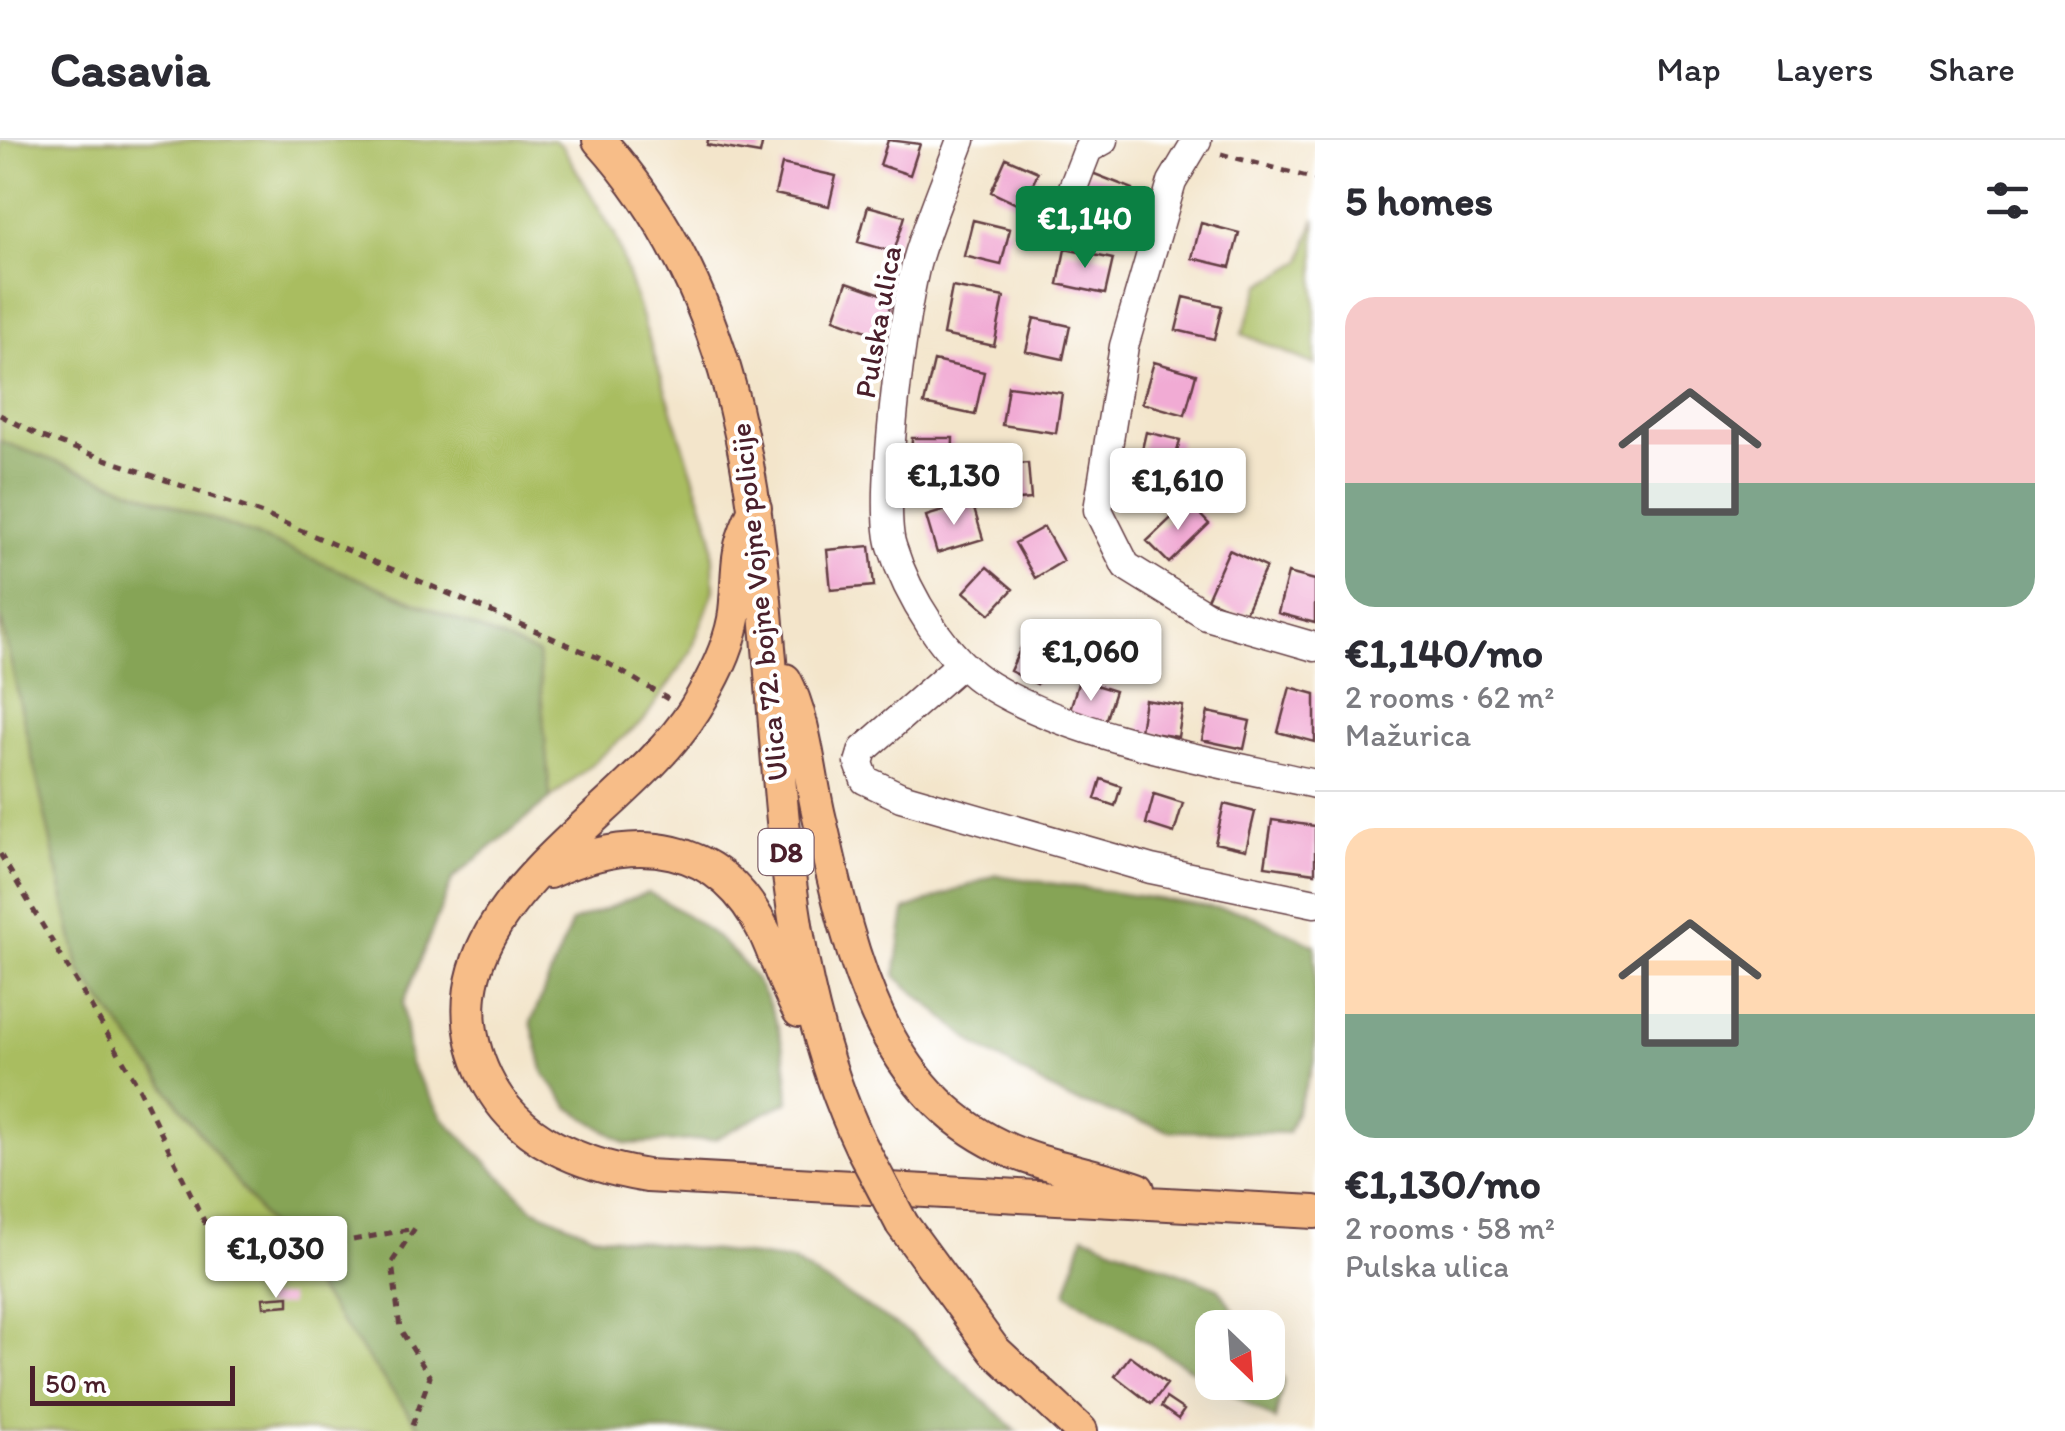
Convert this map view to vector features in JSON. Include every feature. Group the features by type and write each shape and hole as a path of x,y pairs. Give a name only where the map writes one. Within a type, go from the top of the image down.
{"main road":[{"name":"Ulica 72. bojne Vojne policije","path":"599,140 662,225 698,295 728,373 755,508 797,940 822,1052 862,1146 902,1224 994,1350 1082,1431"},
{"path":"755,508 740,549 734,621 725,652 692,713 647,769 527,882 487,936 474,970 471,1032 478,1062 503,1106 523,1128 550,1147 585,1162 648,1176 1315,1212"},
{"path":"769,649 789,688 848,942 871,1007 896,1052 949,1110 999,1146 1186,1203"},
{"path":"527,882 585,855 630,846 670,852 706,864 733,885 750,908 822,1052"}],"street":[{"name":"Pulska ulica","path":"961,140 918,258 889,452 890,544 937,638 990,686 1048,713 1146,745 1315,784"},
{"path":"1071,193 1088,148 1104,140"},
{"path":"1195,143 1172,182 1124,346 1098,510 1126,566 1206,616 1315,647"},
{"path":"962,664 863,750 858,763 865,780 901,797 1150,869 1315,902"}],"path":[{"path":"1195,143 1315,179"},
{"path":"0,415 42,437 263,514 563,643 692,713"},
{"path":"0,854 136,1082 208,1231 343,1242 415,1228 392,1262 400,1329 430,1377 410,1431"}],"green space":[{"path":"0,140 554,140 563,147 615,235 712,533 714,590 691,652 644,720 550,799 538,654 257,536 0,441"},
{"path":"1315,218 1315,365 1242,334 1261,285 1302,261"},
{"path":"0,441 257,536 538,654 550,799 453,878 403,1003 410,1064 443,1118 532,1208 593,1235 792,1261 912,1335 1017,1431 422,1431 80,971 0,614"},
{"path":"0,614 80,971 422,1431 0,1431"},
{"path":"996,875 1245,912 1315,945 1315,1061 1288,1133 1170,1131 1068,1099 977,1046 895,976 905,910"},
{"path":"648,892 709,931 732,952 752,974 778,1029 789,1101 715,1139 627,1144 570,1108 544,1074 531,1022 572,922"},
{"path":"1084,1235 1218,1288 1234,1310 1195,1310 1195,1372 1066,1293"},
{"path":"1242,1400 1280,1400 1275,1420"}],"building":[{"path":"708,140 763,140 760,154 707,145"},
{"path":"888,140 920,144 910,175 880,165"},
{"path":"1006,158 1038,172 1023,207 991,192"},
{"path":"782,164 836,176 829,206 775,194"},
{"path":"1087,171 1133,189 1118,227 1073,209"},
{"path":"868,206 905,216 894,252 858,242"},
{"path":"973,220 1010,229 1001,265 964,256"},
{"path":"1201,223 1239,233 1230,267 1192,258"},
{"path":"1065,249 1113,259 1105,294 1058,284"},
{"path":"847,282 893,298 880,336 834,319"},
{"path":"952,287 1004,297 994,346 943,335"},
{"path":"1184,297 1222,306 1214,339 1176,330"},
{"path":"1034,318 1070,326 1063,359 1026,351"},
{"path":"934,361 984,372 975,415 924,404"},
{"path":"1154,362 1196,374 1185,415 1142,403"},
{"path":"1008,386 1062,393 1056,433 1002,425"},
{"path":"1146,432 1180,440 1171,475 1138,467"},
{"path":"912,438 953,438 952,470 911,469"},
{"path":"1028,463 1031,499 993,502 991,466"},
{"path":"972,502 983,539 937,553 926,516"},
{"path":"1188,502 1209,524 1169,563 1147,541"},
{"path":"1044,527 1063,561 1035,578 1015,543"},
{"path":"870,546 874,586 831,590 827,550"},
{"path":"1229,550 1266,567 1244,615 1207,599"},
{"path":"987,567 1013,589 990,614 964,592"},
{"path":"1288,573 1315,580 1315,623 1278,613"},
{"path":"1025,639 1052,652 1037,684 1010,671"},
{"path":"1079,680 1115,691 1103,728 1068,716"},
{"path":"1290,687 1315,694 1315,742 1278,732"},
{"path":"1145,700 1183,706 1178,737 1140,731"},
{"path":"1208,712 1250,721 1244,749 1202,740"},
{"path":"1101,779 1121,786 1115,806 1095,799"},
{"path":"1154,794 1183,803 1174,833 1146,824"},
{"path":"1224,804 1255,812 1246,850 1215,843"},
{"path":"1272,820 1315,826 1315,873 1265,866"},
{"path":"289,1296 289,1305 264,1307 263,1298"},
{"path":"1130,1356 1167,1384 1151,1404 1115,1376"},
{"path":"1166,1398 1184,1410 1178,1419 1161,1407"}]}
